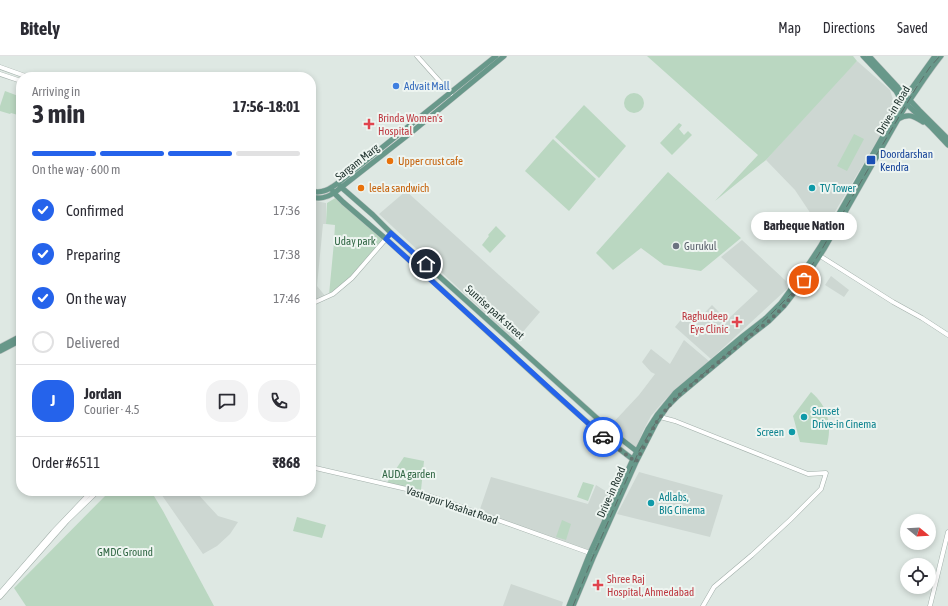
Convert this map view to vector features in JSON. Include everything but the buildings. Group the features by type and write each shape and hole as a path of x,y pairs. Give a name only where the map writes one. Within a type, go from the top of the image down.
{"main road":[{"name":"Sargam Marg","path":"452,96 496,56"},
{"name":"Sargam Marg","path":"316,198 324,198 332,190 504,56"},
{"path":"863,56 888,82 902,100 908,102 948,138"},
{"path":"869,56 905,95 908,102 948,145"},
{"name":"Drive-in Road","path":"638,452 660,417 678,396 769,321 784,306 804,280 902,100 935,56"},
{"name":"Drive-in Road","path":"573,606 648,429 664,405 675,393 766,318 781,303 818,254 898,118 941,56"},
{"path":"898,118 911,115 931,127"},
{"name":"Sunrise park street","path":"340,185 391,233 638,452"},
{"name":"Sargam Marg","path":"316,192 332,190"},
{"path":"332,190 343,202 386,239 557,396 634,461"},
{"path":"0,347 16,339"},
{"path":"0,351 16,343"},
{"name":"Drive-in Road","path":"569,606 590,554 634,461"}],"street":[{"path":"417,56 452,96"},
{"path":"0,67 16,73"},
{"path":"0,74 16,79"},
{"path":"316,302 333,294 352,278 391,233"},
{"path":"818,254 948,335"},
{"path":"660,417 675,421 808,474 826,474 821,488 752,555 714,587 703,606"},
{"name":"Vastrapur Vasahat Road","path":"316,468 415,491 590,554"},
{"path":"0,593 61,523 87,496"},
{"path":"0,597 67,522 93,496"},
{"path":"930,606 948,532"}],"shaded area":[{"name":"Doordarshan Kendra","path":"857,61 890,90 895,106 884,129 823,232 795,190 766,160"},
{"path":"406,191 540,312 515,341 379,214"},
{"path":"316,201 326,203 326,224 323,224 317,286 326,297 316,301"},
{"path":"742,240 786,281 787,289 711,359 675,327 684,316 695,323 712,305 727,320 758,291 721,257"},
{"path":"831,276 849,290 844,297 825,285"},
{"path":"684,340 710,362 672,392 662,403 651,416 636,448 610,426 639,395 655,374 651,372 642,362 651,349 670,364"},
{"path":"639,472 723,495 710,537 617,514"},
{"path":"491,477 588,504 596,485 615,495 589,552 479,512"},
{"path":"162,496 200,496 218,516 238,522 230,534 217,546 203,554"},
{"path":"511,584 563,602 562,606 503,606"}],"green space":[{"path":"647,56 853,56 857,61 766,160 715,201 758,155"},
{"path":"5,91 16,95 16,114 0,111 0,106"},
{"path":"634,93 641,96 644,103 641,110 634,113 627,110 624,103 627,96"},
{"path":"584,105 626,146 599,178 555,137"},
{"path":"679,123 682,125 679,129 684,135 688,131 692,135 672,155 660,143"},
{"path":"854,134 864,139 847,171 837,166"},
{"path":"553,139 596,179 569,211 525,171"},
{"path":"668,172 741,238 701,271 664,265 641,248 613,270 596,253"},
{"name":"Uday park","path":"337,197 385,239 351,276 329,295 335,225 326,224 327,203"},
{"path":"496,226 506,236 490,253 482,245"},
{"path":"811,392 821,403 827,416 829,430 827,445 800,442 793,416"},
{"name":"AUDA garden","path":"404,457 424,461 421,490 386,484"},
{"path":"583,482 594,485 588,501 577,497"},
{"name":"GMDC Ground","path":"105,496 154,496 214,606 26,606 14,588"},
{"path":"297,517 326,525 322,538 293,531"},
{"path":"562,520 571,524 566,540 556,537"}],"railway":[{"path":"573,606 639,451 656,422 684,390 741,342 793,292 822,249 916,88 930,67 940,56"}],"way so far":[{"path":"603,437 636,462 656,423 678,396 769,321 784,306 804,280"}],"place":[{"name":"Advait Mall","path":"396,86"},
{"name":"Brinda Women's Hospital","path":"369,124"},
{"name":"Doordarshan Kendra","path":"871,160"},
{"name":"Upper crust cafe","path":"390,161"},
{"name":"leela sandwich","path":"361,188"},
{"name":"TV Tower","path":"812,188"},
{"name":"Gurukul","path":"676,246"},
{"name":"Barbeque Nation","path":"804,280"},
{"name":"Raghudeep Eye Clinic","path":"737,322"},
{"name":"Sunset Drive-in Cinema","path":"804,417"},
{"name":"Screen","path":"792,432"},
{"name":"Adlabs, BIG Cinema","path":"651,503"},
{"name":"Shree Raj Hospital, Ahmedabad","path":"598,585"}],"route":[{"path":"426,264 391,233 386,239 603,437"}]}
